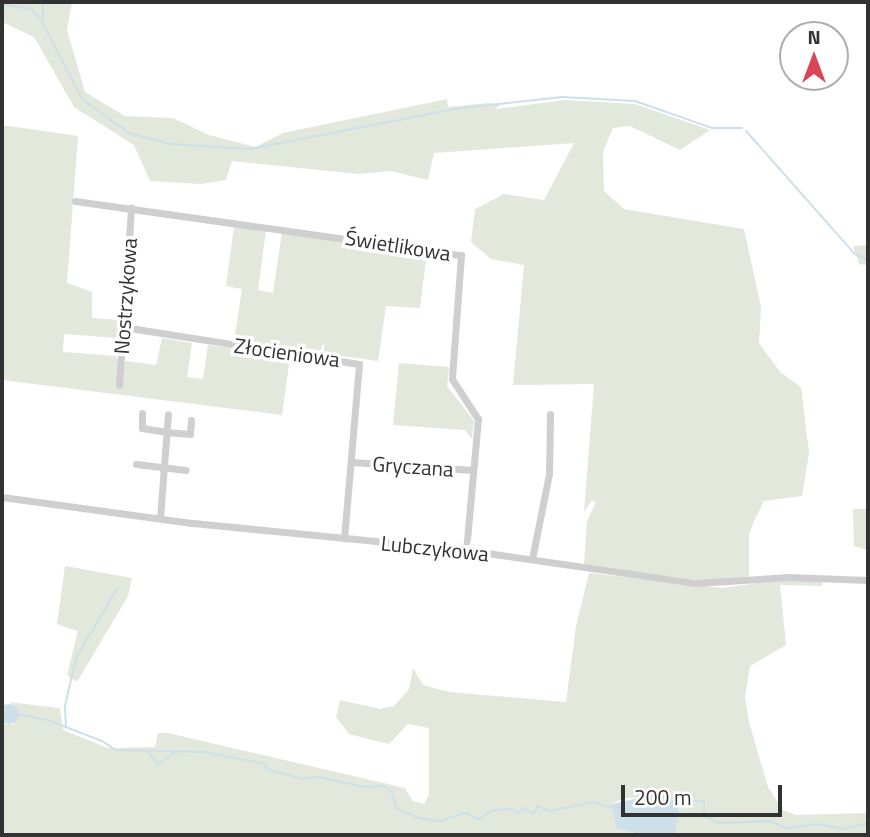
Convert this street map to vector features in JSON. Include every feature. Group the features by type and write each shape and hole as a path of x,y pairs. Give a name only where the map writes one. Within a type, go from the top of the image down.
{"street":[{"name":"Świetlikowa","path":"75,201 457,252 462,260 452,379 478,419 466,550"},
{"name":"Nostrzykowa","path":"119,385 131,208"},
{"name":"Złocieniowa","path":"123,327 359,364 344,538"},
{"path":"142,413 142,428 166,432 190,434 191,419"},
{"path":"160,518 168,414"},
{"path":"533,559 535,526 549,474 550,414"},
{"name":"Gryczana","path":"352,462 473,470"},
{"path":"136,464 186,470"},
{"name":"Lubczykowa","path":"2,497 160,518 466,550 623,576 716,585 788,577 868,580"}],"shaded area":[{"path":"2,2 72,2 67,30 85,92 125,116 173,118 209,135 255,147 283,133 447,99 448,107 488,103 500,105 496,109 565,100 635,104 710,130 680,150 630,126 613,128 603,152 604,191 624,209 744,229 761,307 759,343 780,372 801,387 809,453 802,496 764,501 754,521 749,534 749,576 717,583 584,565 587,521 596,502 592,500 584,512 594,384 513,385 524,265 491,259 471,242 475,209 504,194 544,200 574,143 434,153 428,180 391,171 359,174 232,161 226,180 201,184 150,181 134,145 74,107 34,37 2,22"},
{"path":"2,125 78,136 67,283 92,292 92,318 119,320 117,338 64,334 63,352 116,356 123,371 125,361 156,365 162,338 192,343 187,377 203,379 208,345 290,357 282,415 2,380"},
{"path":"234,226 266,230 258,290 273,293 282,233 427,252 420,308 386,306 378,361 234,341 242,289 226,286"},
{"path":"868,245 868,265 859,264 853,246"},
{"path":"399,363 449,367 447,386 474,421 472,439 465,430 393,425"},
{"path":"853,509 868,509 868,550 854,546"},
{"path":"65,566 132,578 128,596 77,682 67,675 78,631 57,624"},
{"path":"589,573 722,588 789,579 822,581 822,586 780,585 786,645 750,666 745,697 749,722 768,787 783,810 796,815 868,813 868,835 675,835 674,821 681,808 651,797 624,798 612,804 616,828 642,835 2,835 2,724 14,724 14,705 8,702 60,708 63,730 108,748 155,747 158,733 168,733 405,788 413,801 424,804 429,795 429,728 408,724 389,744 349,734 336,717 340,700 380,709 394,706 409,689 413,668 423,685 449,692 566,702 576,626"}],"water":[{"path":"9,704 16,707 19,714 16,721 9,724 2,721 -1,714 2,707"},
{"path":"656,794 681,800 675,835 642,835 616,828 612,804"}],"waterway":[{"path":"43,2 43,24 82,99 129,133 171,144 250,149 453,109 562,97 635,101 712,128 742,128"},
{"path":"2,4 31,9 41,19"},
{"path":"746,131 855,254 868,260"},
{"path":"66,727 65,706 76,658 118,587"},
{"path":"17,714 50,721 102,741 116,750 204,752 265,764 267,769 301,779 319,777 363,787 384,786 392,792 396,808 418,818 439,821 466,813 478,819 493,810 512,809 518,814 522,808 534,813 537,806 550,811 593,802 614,809"},
{"path":"149,753 158,764 175,752"},
{"path":"682,801 704,801 704,816 719,823 770,821 786,828 818,824 843,829 868,823"}]}
